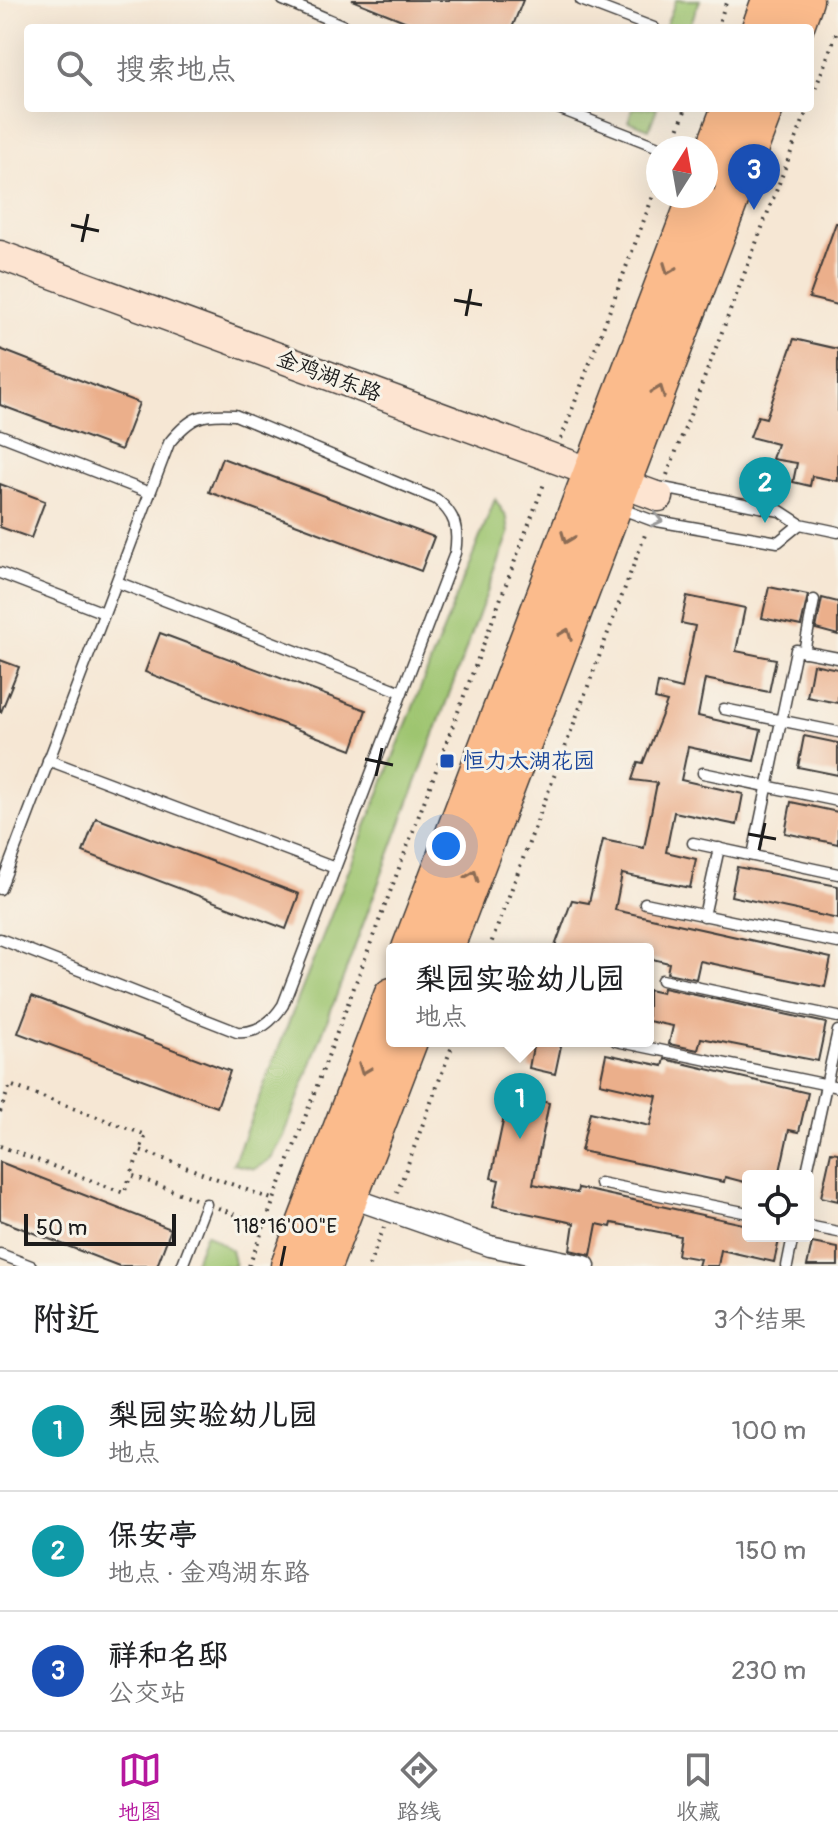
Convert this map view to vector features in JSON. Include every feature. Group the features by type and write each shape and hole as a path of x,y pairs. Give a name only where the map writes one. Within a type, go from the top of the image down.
{"highway":[{"path":"761,24 770,0"},
{"path":"796,24 805,0"},
{"path":"718,140 728,112"},
{"path":"413,943 763,112"},
{"path":"447,943 605,487 693,208"},
{"path":"289,1266 386,1012"},
{"path":"323,1266 407,1047"}],"street":[{"name":"金鸡湖东路","path":"0,255 553,459 605,487 659,497"},
{"path":"349,1197 490,1246 585,1266"}],"lane":[{"path":"283,0 340,24"},
{"path":"581,0 644,24"},
{"path":"568,112 646,142"},
{"path":"0,889 169,443 182,427 200,415 235,415 436,499 448,509 456,523 455,553 283,1005 274,1019 248,1033 237,1032 0,939"},
{"path":"0,435 150,493"},
{"path":"605,487 651,520 778,542 800,524"},
{"path":"605,487 662,489 780,511 800,524 838,532"},
{"path":"0,573 104,613"},
{"path":"117,582 402,692"},
{"path":"804,652 814,600"},
{"path":"753,855 796,650 838,658"},
{"path":"724,709 838,732"},
{"path":"48,760 335,868"},
{"path":"703,773 838,801"},
{"path":"693,843 838,874"},
{"path":"704,916 719,848"},
{"path":"645,903 838,943"},
{"path":"662,980 838,1017"},
{"path":"808,1170 832,1086 838,1031"},
{"path":"645,1047 832,1086"},
{"path":"600,1183 742,1212"},
{"path":"182,1266 206,1204"},
{"path":"814,1227 838,1232"},
{"path":"787,1266 792,1242"},
{"path":"0,1254 31,1266"}],"path":[{"path":"718,24 727,0"},
{"path":"814,92 838,29"},
{"path":"676,136 684,112"},
{"path":"249,1266 648,208"},
{"path":"369,1266 452,1047"},
{"path":"0,1111 10,1085 146,1135 124,1193 0,1146"},
{"path":"140,1150 274,1200"},
{"path":"131,1175 264,1226"}],"green space":[{"path":"676,0 700,0 691,24 667,24"},
{"path":"631,112 655,112 649,129 628,121"},
{"path":"495,499 507,518 509,534 284,1136 271,1159 255,1169 233,1164"},
{"path":"206,1233 231,1250 235,1266 193,1266"}],"building":[{"path":"352,0 523,0 514,24 412,24"},
{"path":"838,223 838,305 809,298"},
{"path":"794,339 838,349 838,481 812,476 810,486 793,482 797,463 772,459 777,444 750,437 758,416 766,418"},
{"path":"0,349 139,403 121,450 0,405"},
{"path":"222,458 434,537 421,571 209,492"},
{"path":"0,484 45,501 31,538 0,527"},
{"path":"769,587 808,595 801,626 762,618"},
{"path":"687,596 745,608 736,651 776,659 769,692 705,679 698,716 761,730 754,761 688,747 681,780 743,794 737,825 674,812 666,852 696,859 690,888 622,874 615,910 831,958 825,987 700,961 696,979 667,973 669,963 654,959 654,943 556,943 572,900 589,903 603,840 644,848 657,783 632,780 638,762 643,763 667,702 655,699 658,683 682,689 695,626 681,623"},
{"path":"822,598 838,602 838,635 816,629"},
{"path":"160,633 366,710 352,750 145,672"},
{"path":"0,660 19,667 1,712 0,712"},
{"path":"813,664 838,669 838,703 807,697"},
{"path":"804,736 838,743 838,775 798,767"},
{"path":"791,802 838,812 838,844 785,833"},
{"path":"96,818 299,894 286,929 83,852"},
{"path":"737,867 838,886 838,919 731,896"},
{"path":"663,988 826,1023 818,1061 701,1038 698,1050 669,1044 673,1026 654,1022 654,991 662,993"},
{"path":"32,996 230,1071 217,1107 18,1033"},
{"path":"533,1047 561,1047 555,1074 529,1068"},
{"path":"606,1054 663,1066 665,1059 808,1093 799,1132 789,1130 780,1170 742,1170 742,1181 725,1177 724,1182 581,1151 590,1112 650,1126 657,1096 600,1083"},
{"path":"523,1097 549,1103 533,1184 577,1193 578,1188 742,1224 742,1242 779,1242 774,1262 721,1250 718,1266 698,1266 700,1259 677,1255 680,1236 612,1223 611,1227 597,1224 591,1255 570,1250 574,1223 493,1206 499,1180 491,1178 508,1098 522,1101"},
{"path":"831,1152 838,1153 838,1201 821,1197"},
{"path":"0,1162 171,1229 157,1266 119,1266 0,1220"},
{"path":"812,1243 838,1248 838,1266 807,1266"}],"place":[{"name":"祥和名邸","path":"754,210"},
{"name":"保安亭","path":"765,523"},
{"name":"恒力太湖花园","path":"447,761"},
{"name":"梨园实验幼儿园","path":"520,1139"}]}
